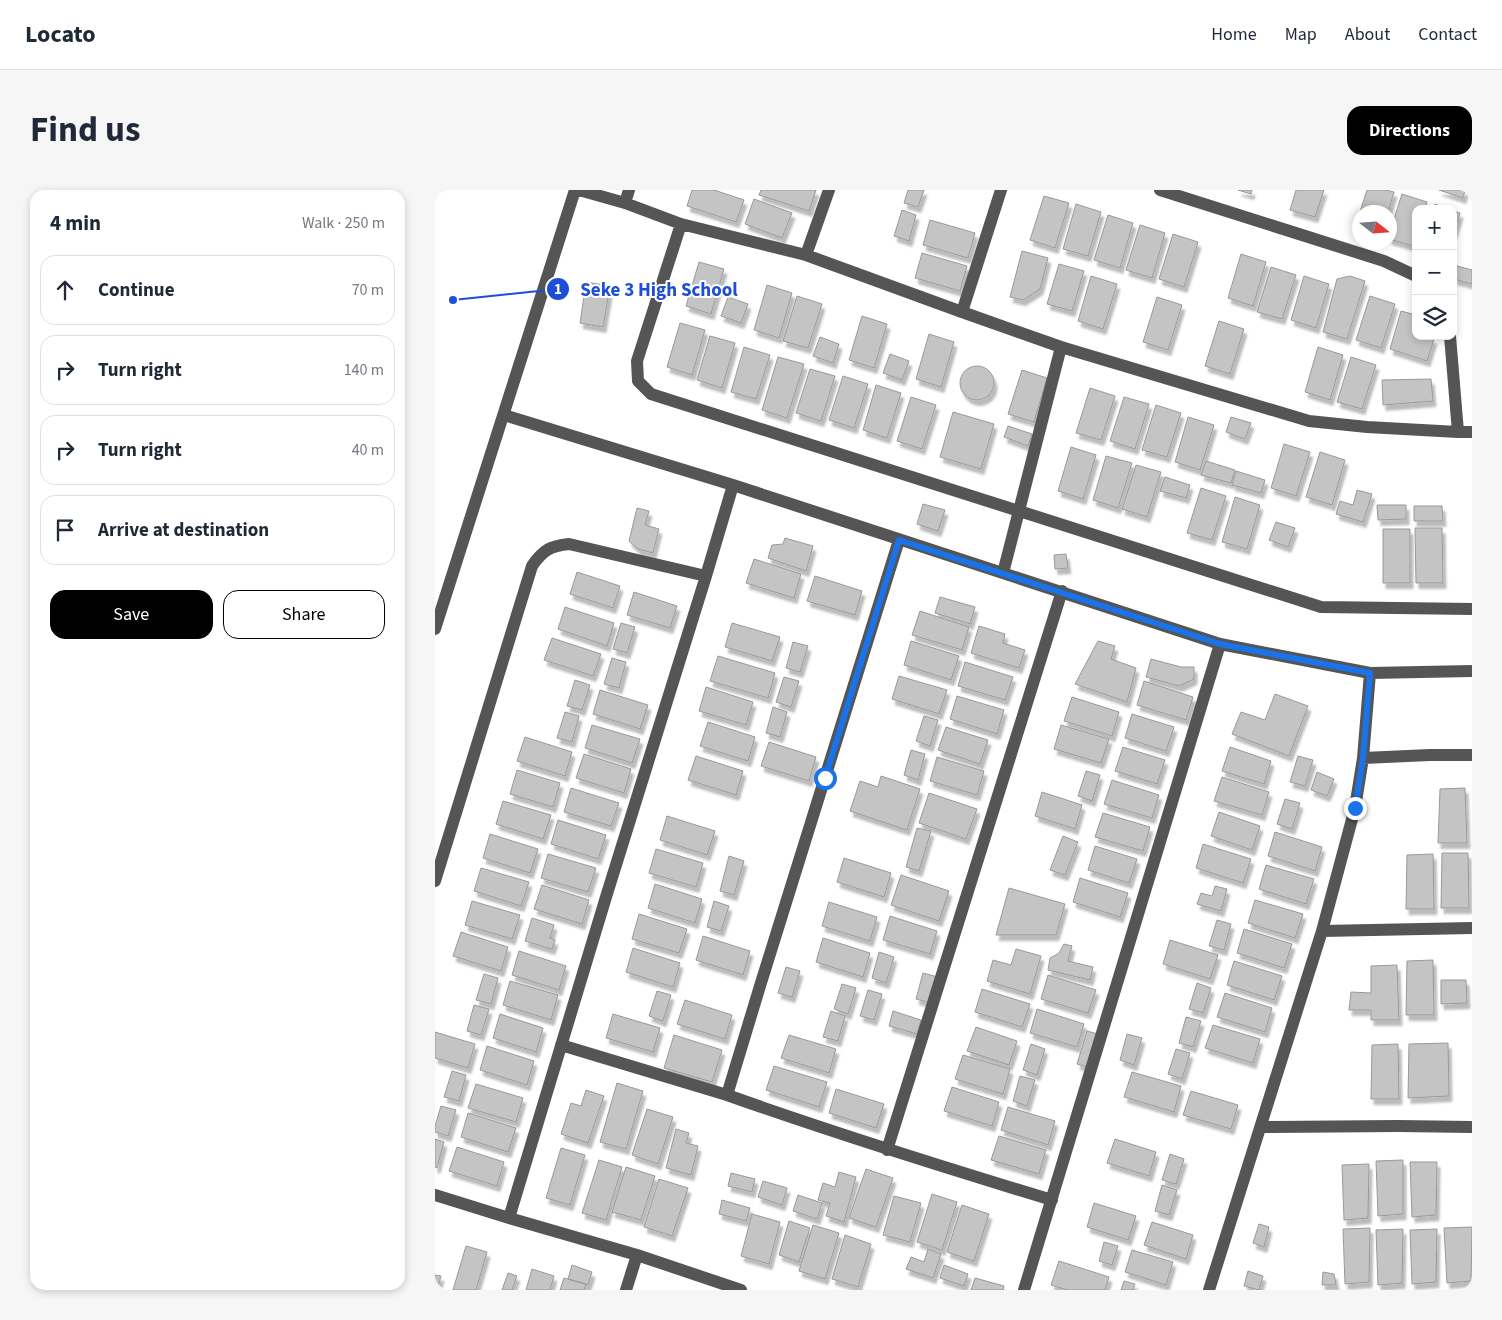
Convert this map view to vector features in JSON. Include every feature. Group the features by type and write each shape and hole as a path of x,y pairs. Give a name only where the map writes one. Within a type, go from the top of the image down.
{"street":[{"path":"435,629 575,190"},
{"path":"579,190 625,203 681,224 806,256 1061,347 1309,421 1367,427 1472,432"},
{"path":"625,203 629,190"},
{"path":"806,256 829,190"},
{"path":"962,312 1001,190"},
{"path":"1160,190 1383,261 1412,274"},
{"path":"681,224 637,361 638,381 651,394 1321,607 1472,609"},
{"path":"1450,340 1458,432"},
{"path":"1003,573 1061,347"},
{"path":"504,415 733,485 1220,644 1370,673 1472,671"},
{"path":"509,1218 733,485"},
{"path":"727,1096 765,967 899,540"},
{"path":"435,881 532,566 540,554 555,546 569,544 706,576"},
{"path":"887,1150 1062,591"},
{"path":"1023,1290 1220,644"},
{"path":"1209,1290 1322,931 1355,808 1363,758 1370,673"},
{"path":"1363,758 1472,755"},
{"path":"1322,931 1472,928"},
{"path":"561,1045 727,1096 887,1150 1052,1200"},
{"path":"1261,1127 1472,1127"},
{"path":"435,1195 637,1255 741,1290"},
{"path":"626,1290 637,1255"}],"building":[{"path":"692,190 714,190 744,200 736,222 687,206"},
{"path":"761,190 816,190 809,211 759,195"},
{"path":"908,190 924,190 918,207 904,203"},
{"path":"1238,190 1252,190 1251,194"},
{"path":"1296,190 1324,190 1315,217 1290,210"},
{"path":"1367,190 1394,192 1390,205 1362,205"},
{"path":"1439,190 1465,190 1463,198"},
{"path":"1402,194 1427,202 1426,205 1412,205 1412,246 1397,241 1397,209"},
{"path":"1044,196 1069,203 1055,248 1030,240"},
{"path":"754,199 792,213 782,238 745,224"},
{"path":"1076,204 1101,212 1088,256 1063,249"},
{"path":"902,210 916,215 909,241 894,236"},
{"path":"1108,215 1133,223 1120,268 1094,260"},
{"path":"930,220 975,233 968,258 923,245"},
{"path":"1140,225 1165,233 1152,278 1126,270"},
{"path":"1173,234 1198,242 1184,287 1159,279"},
{"path":"1022,251 1048,258 1040,289 1023,300 1010,297"},
{"path":"922,253 967,266 960,291 915,278"},
{"path":"1241,254 1266,262 1253,306 1228,298"},
{"path":"699,262 724,269 711,314 686,306"},
{"path":"1059,264 1084,271 1072,311 1047,304"},
{"path":"1457,266 1472,270 1472,284 1457,280"},
{"path":"1271,267 1296,275 1282,319 1257,312"},
{"path":"1091,276 1117,284 1103,329 1078,321"},
{"path":"1304,276 1329,284 1316,328 1291,320"},
{"path":"1350,276 1365,281 1347,339 1323,332 1337,279"},
{"path":"586,282 610,286 603,327 580,323"},
{"path":"767,285 792,293 779,338 754,330"},
{"path":"797,296 822,304 808,348 783,341"},
{"path":"1370,296 1395,304 1381,348 1356,340"},
{"path":"728,297 748,304 741,323 721,316"},
{"path":"1157,297 1182,305 1168,350 1143,342"},
{"path":"1401,311 1412,314 1412,340 1434,340 1427,361 1390,349"},
{"path":"862,316 887,324 874,368 849,360"},
{"path":"1219,321 1244,329 1230,374 1205,366"},
{"path":"680,323 705,330 692,375 667,367"},
{"path":"929,334 954,342 941,387 916,379"},
{"path":"710,336 735,343 722,388 697,380"},
{"path":"820,337 839,344 833,363 813,356"},
{"path":"744,347 770,355 756,399 731,392"},
{"path":"1318,347 1343,355 1330,400 1305,392"},
{"path":"890,354 909,361 902,380 883,373"},
{"path":"778,357 804,364 787,418 762,410"},
{"path":"1351,357 1376,365 1362,409 1337,402"},
{"path":"977,366 984,367 989,371 993,376 993,390 989,395 984,399 977,400 970,399 965,395 961,390 960,383 961,376 965,371 970,367"},
{"path":"810,369 835,376 821,421 796,413"},
{"path":"1022,370 1047,378 1034,422 1008,414"},
{"path":"843,376 868,384 854,428 829,420"},
{"path":"1431,379 1433,401 1383,405 1382,380"},
{"path":"876,385 901,393 887,438 863,430"},
{"path":"1090,388 1115,396 1101,440 1076,433"},
{"path":"911,397 936,405 922,449 897,441"},
{"path":"1124,397 1149,404 1135,449 1110,441"},
{"path":"1156,405 1181,413 1167,457 1142,450"},
{"path":"953,412 994,424 981,469 940,457"},
{"path":"1188,417 1214,425 1200,470 1175,462"},
{"path":"1231,417 1251,423 1245,439 1226,432"},
{"path":"1008,426 1032,434 1028,446 1004,437"},
{"path":"1284,444 1310,452 1296,496 1271,488"},
{"path":"1071,447 1096,455 1083,499 1058,491"},
{"path":"1320,452 1345,460 1332,505 1306,497"},
{"path":"1106,456 1132,463 1118,508 1093,500"},
{"path":"1206,461 1235,470 1231,483 1201,475"},
{"path":"1136,465 1161,472 1147,517 1122,509"},
{"path":"1236,471 1265,480 1261,493 1232,485"},
{"path":"1165,477 1190,485 1186,498 1160,491"},
{"path":"1201,488 1226,496 1212,540 1187,533"},
{"path":"1357,490 1372,494 1363,522 1336,514 1340,501 1353,505"},
{"path":"1235,497 1260,505 1247,549 1222,542"},
{"path":"923,504 945,510 938,531 917,524"},
{"path":"1377,505 1406,505 1406,519 1378,520"},
{"path":"1414,506 1442,506 1443,521 1414,521"},
{"path":"637,508 649,511 645,525 659,529 653,553 638,549 629,541"},
{"path":"1276,522 1295,528 1288,547 1269,540"},
{"path":"1415,528 1442,528 1443,583 1416,583"},
{"path":"1383,529 1410,529 1410,583 1383,583"},
{"path":"785,538 813,546 806,571 768,558 772,545 783,544"},
{"path":"1066,554 1068,568 1055,569 1054,555"},
{"path":"754,559 801,574 794,598 746,583"},
{"path":"577,572 620,586 613,608 570,594"},
{"path":"815,576 862,591 855,615 807,601"},
{"path":"634,592 677,606 670,628 627,615"},
{"path":"940,597 975,607 970,624 935,613"},
{"path":"565,607 614,623 607,646 558,629"},
{"path":"920,611 969,627 962,650 912,635"},
{"path":"621,623 635,627 627,653 613,649"},
{"path":"732,623 780,637 772,661 725,647"},
{"path":"979,626 1005,634 1003,643 1025,650 1019,668 971,653"},
{"path":"552,638 601,654 593,676 544,660"},
{"path":"911,641 959,656 951,680 904,665"},
{"path":"1098,641 1115,646 1111,659 1136,668 1127,702 1075,684"},
{"path":"793,642 808,646 800,672 786,668"},
{"path":"718,656 775,673 768,698 710,681"},
{"path":"612,658 626,662 619,688 604,684"},
{"path":"1151,659 1181,667 1194,667 1194,679 1179,686 1146,677"},
{"path":"965,662 1013,677 1005,700 958,686"},
{"path":"899,676 947,690 939,714 892,699"},
{"path":"784,677 799,681 791,707 776,702"},
{"path":"575,680 590,685 582,710 567,706"},
{"path":"1144,681 1193,697 1186,720 1137,705"},
{"path":"706,687 753,702 746,725 699,711"},
{"path":"600,690 648,705 640,729 593,714"},
{"path":"1275,694 1308,706 1289,756 1232,734 1241,712 1265,720"},
{"path":"957,696 1004,710 997,734 950,719"},
{"path":"1072,697 1119,712 1112,736 1064,721"},
{"path":"773,707 787,712 780,737 766,733"},
{"path":"565,712 579,716 572,742 557,738"},
{"path":"1132,714 1174,727 1166,751 1125,738"},
{"path":"924,716 938,720 930,746 916,741"},
{"path":"708,722 755,737 748,761 700,746"},
{"path":"592,725 640,739 632,763 585,748"},
{"path":"1061,725 1109,739 1101,763 1054,749"},
{"path":"946,727 988,740 980,764 938,750"},
{"path":"525,737 572,752 565,776 517,761"},
{"path":"769,742 816,757 809,781 761,766"},
{"path":"1123,747 1165,760 1157,784 1115,771"},
{"path":"1230,747 1271,761 1264,784 1222,771"},
{"path":"911,750 925,754 918,780 904,775"},
{"path":"584,754 631,769 624,793 576,778"},
{"path":"696,756 743,771 736,795 688,780"},
{"path":"1298,756 1313,760 1305,786 1290,782"},
{"path":"937,757 984,771 977,795 930,781"},
{"path":"517,770 560,783 553,807 510,794"},
{"path":"1086,771 1100,775 1092,801 1078,796"},
{"path":"1317,772 1334,779 1327,796 1311,790"},
{"path":"881,776 920,789 907,830 850,811 860,781 878,787"},
{"path":"1222,777 1269,792 1262,815 1214,801"},
{"path":"1112,780 1159,795 1152,818 1104,804"},
{"path":"571,788 619,803 611,826 564,812"},
{"path":"1465,788 1467,843 1438,843 1440,789"},
{"path":"1042,792 1082,805 1075,829 1035,816"},
{"path":"929,793 977,809 966,839 919,823"},
{"path":"1285,799 1300,803 1292,829 1277,824"},
{"path":"503,801 551,815 543,839 496,824"},
{"path":"1219,812 1260,826 1252,850 1211,836"},
{"path":"1103,813 1150,827 1143,851 1095,837"},
{"path":"667,816 715,831 707,855 660,840"},
{"path":"558,820 606,835 598,859 551,844"},
{"path":"917,828 931,831 919,871 906,867"},
{"path":"1275,832 1322,847 1315,871 1268,856"},
{"path":"490,834 538,849 530,873 483,858"},
{"path":"1063,836 1078,842 1065,875 1050,870"},
{"path":"1203,844 1251,859 1243,883 1196,868"},
{"path":"1095,846 1137,859 1129,883 1088,870"},
{"path":"656,849 703,863 696,887 649,873"},
{"path":"1442,853 1468,853 1469,908 1441,908"},
{"path":"548,854 596,868 588,892 541,878"},
{"path":"1433,854 1434,909 1406,909 1407,855"},
{"path":"729,856 744,861 734,895 720,891"},
{"path":"844,858 891,873 884,897 837,882"},
{"path":"1266,865 1314,879 1306,904 1259,889"},
{"path":"481,868 529,882 521,906 474,891"},
{"path":"901,875 949,891 939,921 891,905"},
{"path":"1080,878 1128,893 1120,917 1073,902"},
{"path":"655,884 702,899 695,923 648,908"},
{"path":"542,885 589,900 582,924 534,909"},
{"path":"1215,886 1227,889 1221,911 1197,904 1201,893 1212,896"},
{"path":"1009,888 1065,904 1056,935 996,935"},
{"path":"1255,900 1303,914 1295,938 1248,923"},
{"path":"472,901 520,915 512,939 465,925"},
{"path":"714,901 729,906 721,931 707,927"},
{"path":"829,902 877,917 870,941 822,926"},
{"path":"639,914 687,929 679,953 632,939"},
{"path":"890,916 937,931 930,954 883,940"},
{"path":"532,918 554,925 550,938 555,940 552,949 525,941"},
{"path":"1217,920 1231,924 1224,950 1209,946"},
{"path":"1244,929 1292,944 1284,968 1237,953"},
{"path":"461,932 508,947 501,971 453,956"},
{"path":"703,936 750,951 743,975 696,960"},
{"path":"823,938 870,953 863,977 816,962"},
{"path":"1170,940 1218,955 1210,979 1163,964"},
{"path":"1064,944 1072,946 1068,961 1093,967 1090,980 1048,970 1050,958 1059,953"},
{"path":"633,948 680,963 673,987 626,972"},
{"path":"1016,949 1041,956 1030,994 987,981 993,960 1011,965"},
{"path":"519,951 566,966 559,990 512,975"},
{"path":"879,952 894,957 886,983 872,978"},
{"path":"1433,960 1434,1015 1406,1015 1407,961"},
{"path":"1234,961 1282,976 1274,1000 1227,985"},
{"path":"1397,965 1399,1020 1371,1020 1371,1010 1349,1010 1351,992 1371,993 1371,966"},
{"path":"786,967 800,971 792,997 778,993"},
{"path":"923,973 938,977 930,1003 916,999"},
{"path":"484,974 498,978 491,1004 476,1000"},
{"path":"1048,975 1096,990 1088,1013 1041,999"},
{"path":"1441,980 1466,980 1467,1003 1441,1004"},
{"path":"510,981 558,995 551,1020 503,1005"},
{"path":"1197,983 1211,988 1203,1013 1189,1009"},
{"path":"842,984 856,988 848,1014 834,1009"},
{"path":"982,989 1030,1004 1022,1027 975,1012"},
{"path":"868,990 882,994 874,1020 860,1016"},
{"path":"657,991 671,995 663,1021 649,1016"},
{"path":"1225,993 1272,1008 1265,1032 1217,1017"},
{"path":"685,1000 732,1015 725,1039 677,1024"},
{"path":"474,1005 489,1009 481,1035 467,1031"},
{"path":"1037,1009 1084,1024 1077,1047 1030,1033"},
{"path":"831,1011 845,1016 838,1041 823,1037"},
{"path":"893,1011 921,1020 917,1034 889,1026"},
{"path":"500,1014 543,1028 536,1052 493,1038"},
{"path":"613,1014 660,1028 653,1052 606,1038"},
{"path":"1186,1017 1201,1021 1193,1047 1179,1043"},
{"path":"1213,1025 1260,1039 1253,1063 1205,1048"},
{"path":"976,1027 1017,1041 1009,1065 967,1051"},
{"path":"1087,1031 1098,1034 1087,1067 1077,1064"},
{"path":"435,1032 475,1044 468,1068 435,1058"},
{"path":"1127,1034 1142,1038 1134,1065 1120,1060"},
{"path":"674,1035 722,1050 712,1082 664,1068"},
{"path":"789,1035 836,1049 829,1073 781,1058"},
{"path":"1448,1043 1449,1096 1408,1098 1409,1044"},
{"path":"1031,1044 1045,1049 1037,1075 1023,1070"},
{"path":"1398,1044 1399,1099 1371,1099 1372,1045"},
{"path":"487,1046 534,1061 527,1085 480,1070"},
{"path":"1176,1049 1190,1053 1182,1079 1168,1074"},
{"path":"963,1055 1010,1069 1003,1094 955,1079"},
{"path":"774,1066 827,1082 819,1107 766,1090"},
{"path":"452,1071 466,1075 459,1101 444,1097"},
{"path":"1132,1072 1181,1086 1174,1112 1124,1097"},
{"path":"1020,1076 1035,1080 1027,1106 1013,1101"},
{"path":"617,1083 643,1091 626,1149 600,1142"},
{"path":"476,1084 523,1098 516,1122 468,1108"},
{"path":"952,1087 999,1102 992,1126 944,1111"},
{"path":"836,1089 884,1104 876,1128 829,1113"},
{"path":"586,1090 604,1096 588,1143 561,1134 571,1103 581,1106"},
{"path":"1191,1091 1238,1105 1231,1129 1183,1115"},
{"path":"441,1106 456,1110 448,1136 435,1132"},
{"path":"1008,1107 1055,1121 1048,1145 1001,1130"},
{"path":"647,1109 673,1117 658,1164 632,1155"},
{"path":"468,1113 516,1128 508,1152 461,1137"},
{"path":"676,1129 689,1133 686,1143 698,1146 691,1175 666,1168"},
{"path":"999,1136 1046,1150 1039,1174 991,1160"},
{"path":"435,1139 444,1142 437,1168 435,1167"},
{"path":"1115,1139 1156,1152 1149,1176 1107,1163"},
{"path":"457,1147 504,1162 497,1186 449,1171"},
{"path":"561,1148 585,1155 570,1205 546,1198"},
{"path":"1170,1154 1184,1159 1176,1184 1162,1180"},
{"path":"599,1160 622,1167 606,1220 582,1213"},
{"path":"1403,1160 1403,1214 1378,1216 1376,1161"},
{"path":"1410,1162 1437,1162 1436,1215 1412,1217"},
{"path":"1369,1164 1368,1218 1344,1220 1342,1165"},
{"path":"626,1167 655,1176 641,1220 612,1212"},
{"path":"866,1169 893,1178 876,1227 849,1218"},
{"path":"839,1172 856,1177 844,1222 826,1216 830,1203 818,1200 823,1183 835,1187"},
{"path":"731,1173 755,1179 752,1192 728,1186"},
{"path":"659,1179 688,1188 672,1236 644,1227"},
{"path":"763,1181 787,1188 782,1205 758,1197"},
{"path":"1162,1185 1177,1190 1169,1215 1155,1211"},
{"path":"932,1194 957,1202 942,1250 917,1242"},
{"path":"798,1195 822,1203 817,1219 793,1211"},
{"path":"894,1196 921,1203 910,1242 883,1235"},
{"path":"722,1200 750,1208 746,1221 719,1214"},
{"path":"1094,1203 1136,1216 1128,1240 1087,1227"},
{"path":"962,1205 989,1214 974,1261 947,1252"},
{"path":"752,1214 780,1222 769,1264 741,1256"},
{"path":"789,1221 810,1228 799,1262 779,1255"},
{"path":"1152,1222 1193,1235 1186,1259 1144,1245"},
{"path":"1259,1224 1269,1227 1264,1247 1253,1243"},
{"path":"813,1225 839,1233 825,1279 799,1271"},
{"path":"1472,1227 1471,1281 1447,1283 1444,1228"},
{"path":"1370,1228 1369,1282 1345,1284 1343,1229"},
{"path":"1403,1229 1402,1283 1378,1285 1376,1230"},
{"path":"1437,1229 1436,1282 1412,1284 1410,1230"},
{"path":"845,1235 871,1244 858,1287 832,1279"},
{"path":"1104,1242 1118,1246 1112,1265 1099,1261"},
{"path":"466,1246 487,1252 476,1290 453,1290"},
{"path":"928,1249 941,1254 933,1278 906,1269 911,1257 924,1262"},
{"path":"1132,1250 1173,1262 1166,1285 1125,1272"},
{"path":"1059,1261 1109,1277 1105,1290 1067,1290 1051,1285"},
{"path":"572,1265 592,1272 588,1285 568,1279"},
{"path":"944,1265 968,1274 964,1286 940,1278"},
{"path":"532,1269 554,1276 550,1290 526,1290"},
{"path":"1248,1271 1263,1276 1259,1290 1244,1286"},
{"path":"1323,1272 1334,1274 1336,1285 1322,1285"},
{"path":"508,1273 517,1276 512,1290 502,1290"},
{"path":"435,1275 441,1276 437,1290 435,1289"},
{"path":"564,1278 586,1284 584,1290 560,1290"},
{"path":"975,1278 1004,1286 1003,1290 971,1290"},
{"path":"1124,1281 1135,1284 1133,1290 1121,1290"}],"place":[{"name":"Seke 3 High School","path":"453,300"}],"route":[{"path":"825,778 899,540 1062,591 1220,644 1370,673 1363,758 1355,808"}]}
